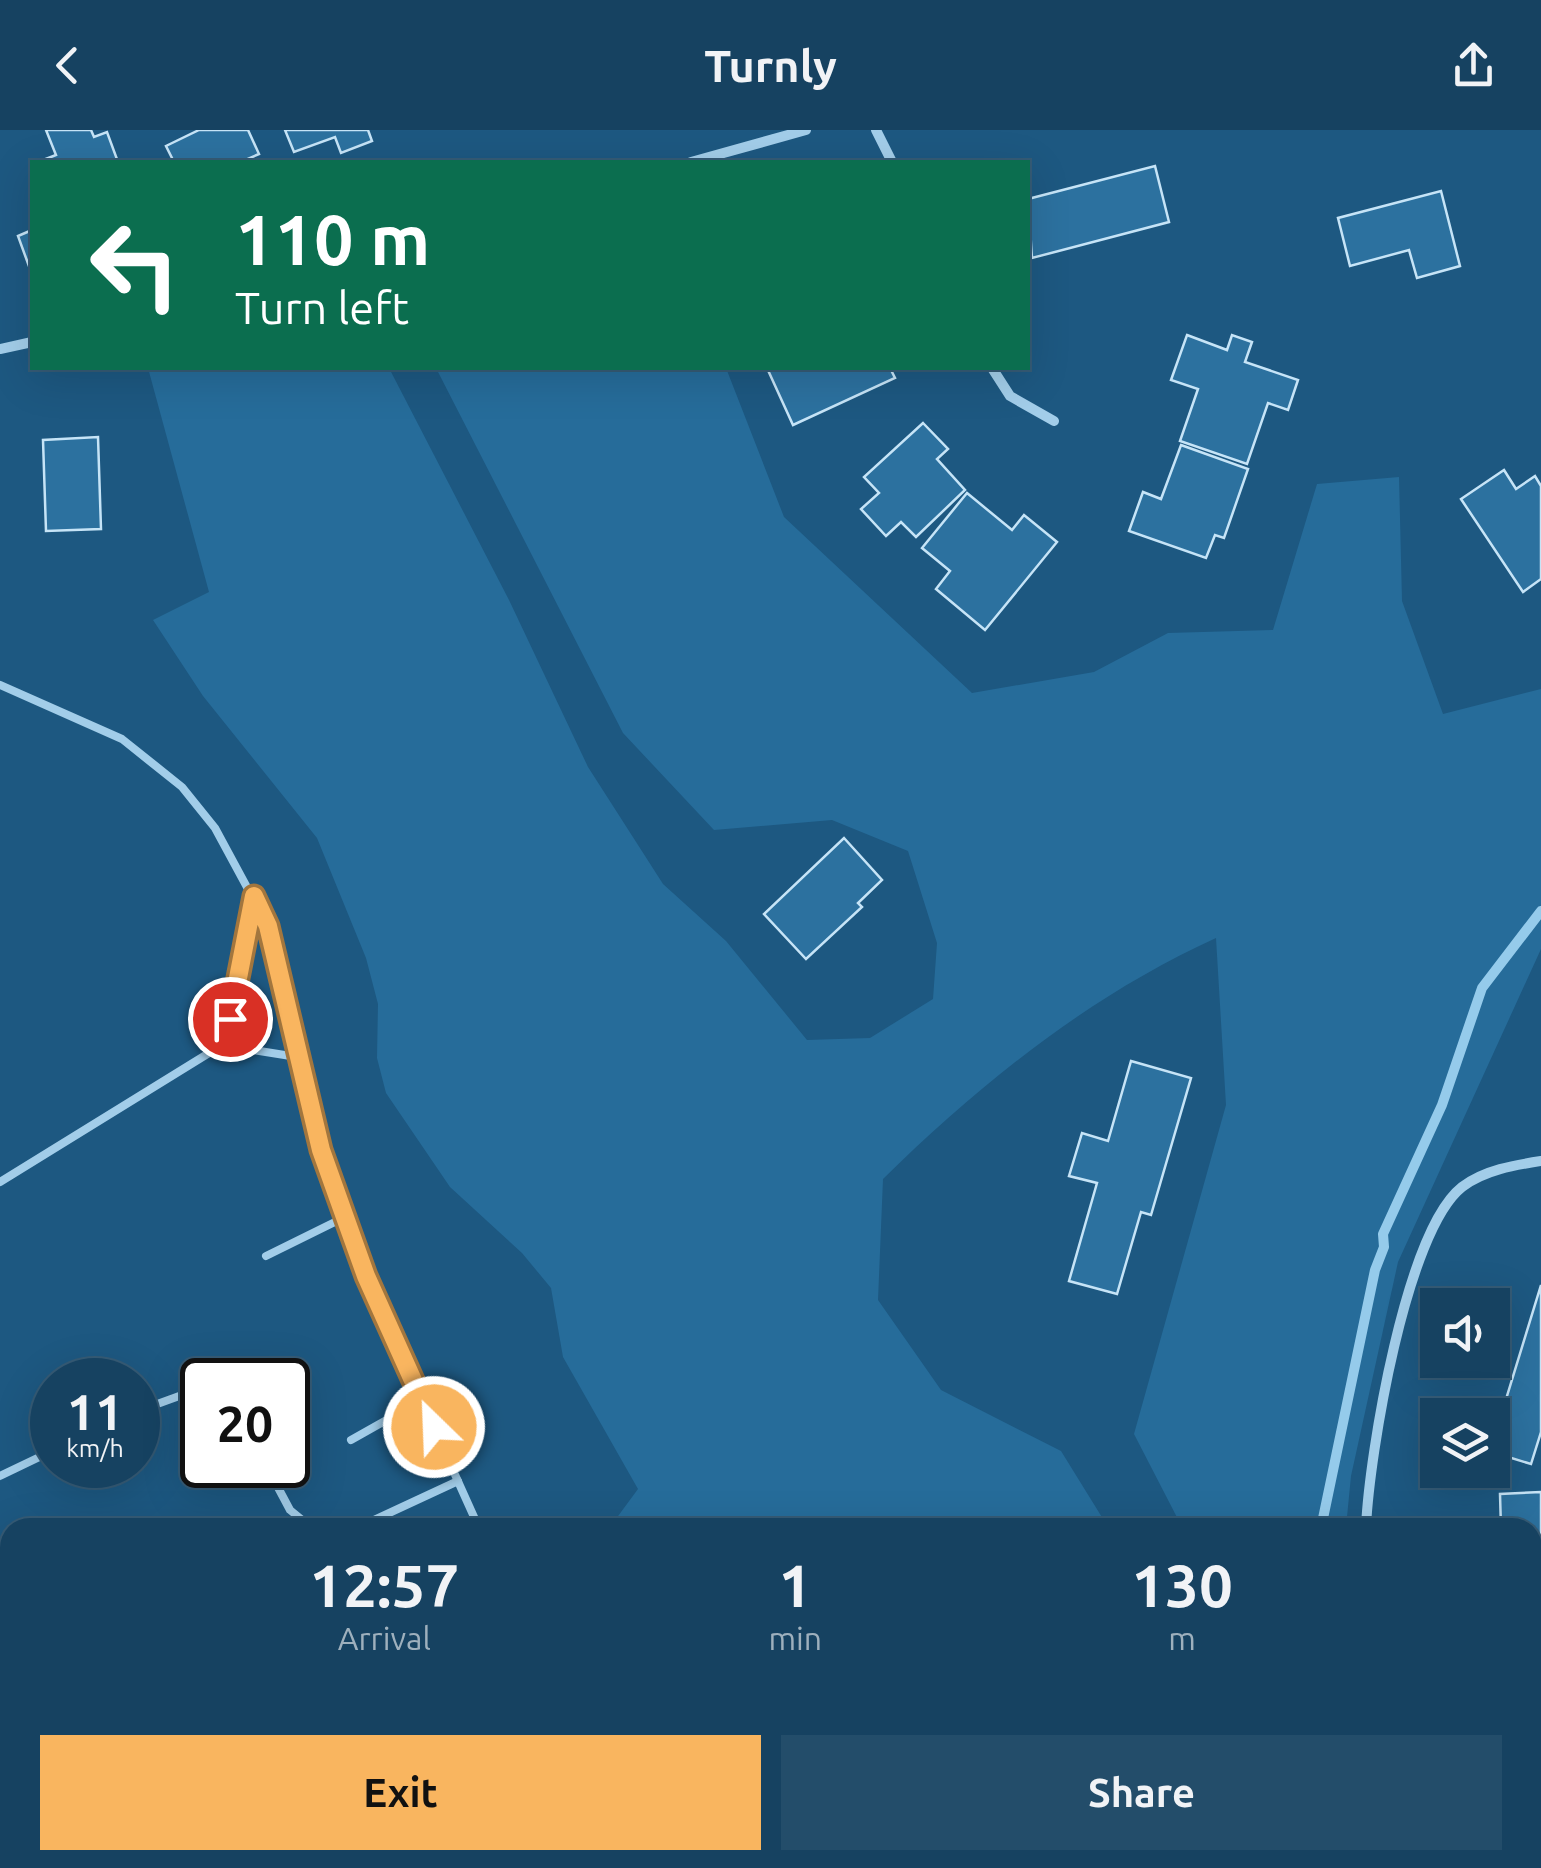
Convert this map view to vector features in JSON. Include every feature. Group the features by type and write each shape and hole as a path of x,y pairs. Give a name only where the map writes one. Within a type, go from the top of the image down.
{"street":[{"path":"698,160 806,130"},
{"path":"876,130 891,160"},
{"path":"0,350 30,342"},
{"path":"993,370 1010,396 1054,421"},
{"path":"1367,1518 1400,1324 1428,1237 1447,1203 1463,1186 1512,1166 1541,1160"}],"lane":[{"path":"0,684 122,739 182,787 215,828 254,896 268,926 321,1150 366,1276 475,1518"},
{"path":"222,1045 238,993 254,896"},
{"path":"0,1182 222,1045 297,1057"},
{"path":"266,1256 345,1216"},
{"path":"351,1440 422,1400"},
{"path":"0,1476 30,1462"},
{"path":"378,1518 458,1481"},
{"path":"278,1488 290,1510 300,1518"}],"shaded area":[{"path":"149,370 390,370 509,600 588,767 663,884 726,941 807,1040 870,1038 933,999 937,943 908,851 832,820 714,830 623,733 437,370 727,370 784,517 972,693 1094,672 1168,633 1273,630 1317,484 1399,477 1402,601 1443,714 1541,689 1541,949 1398,1262 1351,1476 1347,1518 1177,1518 1134,1434 1226,1105 1216,938 1124,986 1039,1044 998,1075 883,1179 878,1300 941,1390 1061,1451 1102,1518 617,1518 638,1489 563,1357 551,1288 522,1253 450,1187 386,1093 377,1058 378,1004 366,958 317,838 203,696 153,620 209,592"}],"building":[{"path":"46,130 91,130 94,137 107,132 117,160 43,160 56,155"},
{"path":"199,130 248,130 259,154 246,160 173,160 166,146"},
{"path":"285,130 368,130 372,141 341,153 335,137 294,152"},
{"path":"1155,166 1169,222 1032,258 1030,198"},
{"path":"1441,191 1460,266 1417,278 1409,250 1350,266 1338,218"},
{"path":"30,231 30,269 18,236"},
{"path":"1187,335 1227,350 1232,335 1252,342 1245,362 1298,380 1288,410 1268,403 1247,464 1180,441 1198,389 1171,380"},
{"path":"768,370 891,370 895,378 793,425"},
{"path":"923,423 948,449 937,459 965,490 916,537 901,522 886,536 861,509 879,493 864,477"},
{"path":"98,437 101,529 46,531 43,440"},
{"path":"1181,445 1248,469 1224,538 1215,535 1206,558 1129,531 1143,492 1161,499"},
{"path":"1504,470 1516,489 1535,476 1541,486 1541,579 1523,592 1461,499"},
{"path":"967,493 1012,530 1024,515 1057,542 985,630 936,589 950,571 922,548"},
{"path":"844,838 882,880 858,903 862,907 806,959 764,914"},
{"path":"1131,1061 1191,1078 1151,1215 1141,1212 1117,1294 1069,1281 1097,1183 1069,1176 1082,1133 1108,1141"},
{"path":"1541,1285 1541,1432 1531,1464 1510,1458 1510,1398 1506,1398"},
{"path":"1541,1492 1541,1518 1501,1518 1500,1494"}],"waterway":[{"path":"1323,1518 1375,1270 1384,1247 1383,1234 1442,1105 1482,988 1541,911"}],"route":[{"path":"230,1019 254,896 268,926 321,1150 366,1276 434,1427"}]}
